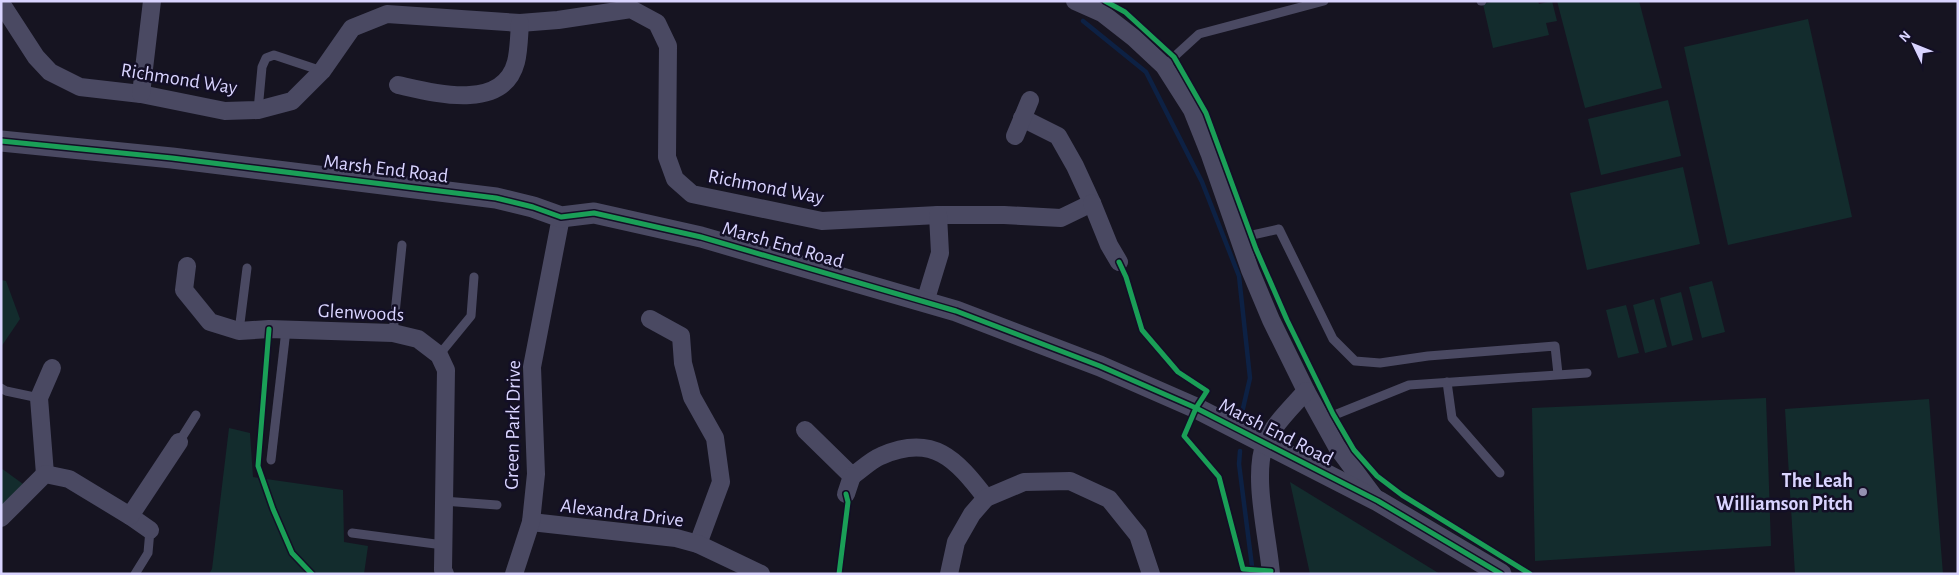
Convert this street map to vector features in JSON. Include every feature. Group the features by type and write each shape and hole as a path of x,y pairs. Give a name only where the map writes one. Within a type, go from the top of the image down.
{"street":[{"path":"141,94 152,1"},
{"path":"1075,1 1102,13 1134,38 1164,66 1192,110 1210,155 1250,270 1271,320 1306,391 1337,447 1378,502"},
{"name":"Richmond Way","path":"1,3 36,57 50,72 80,87 141,94 225,111 258,110 292,101 322,71 352,28 387,14 520,23 558,20 631,9 657,23 668,46 667,157 675,179 692,194 822,221 938,215 1004,215 1061,218 1092,203"},
{"path":"398,85 471,96 492,92 506,81 516,63 520,23"},
{"path":"1015,136 1030,100"},
{"path":"1022,118 1058,136 1075,166 1109,245 1119,262"},
{"name":"Marsh End Road","path":"1,141 181,160 496,198 533,207 561,217 594,213 701,237 956,311 1100,366 1196,408 1265,443 1378,502 1501,574"},
{"path":"925,302 940,253 938,215"},
{"name":"Green Park Drive","path":"514,574 531,522 536,474 532,367 561,217"},
{"name":"Glenwoods","path":"186,266 184,290 210,322 239,331 269,329 393,333 418,339 439,355"},
{"path":"650,319 680,336 692,397 715,438 721,482 698,544"},
{"path":"439,355 446,370 443,500 443,570 445,574"},
{"path":"1,518 45,474 39,398 52,368"},
{"path":"1271,574 1259,470 1265,443 1271,432 1306,391"},
{"path":"805,430 852,476"},
{"path":"130,516 179,442"},
{"path":"846,494 852,476 879,456 909,446 940,451 964,469 986,498"},
{"path":"45,474 69,479 150,530"},
{"path":"949,574 956,542 972,514 986,498 1024,482 1070,481 1109,499 1138,536 1151,574"},
{"name":"Alexandra Drive","path":"531,522 676,538 698,544 761,574"}],"lane":[{"path":"1164,66 1199,34 1324,1"},
{"path":"258,110 262,67 266,58 274,55 322,71"},
{"path":"1239,238 1279,229 1333,339 1355,361 1380,363 1428,356 1555,346 1558,374"},
{"path":"393,333 402,245"},
{"path":"239,331 247,268"},
{"path":"439,355 471,316 474,277"},
{"path":"271,460 286,330"},
{"path":"1322,420 1409,385 1587,372"},
{"path":"1447,382 1452,418 1500,472"},
{"path":"1,388 6,391 39,398"},
{"path":"179,442 196,414"},
{"path":"443,500 497,505"},
{"path":"134,574 148,553 150,530"},
{"path":"352,533 443,546"}],"green space":[{"path":"1495,1 1538,1 1539,4 1552,1 1557,21 1546,23 1549,35 1493,48 1483,4"},
{"path":"1557,1 1639,1 1662,88 1585,108"},
{"path":"1808,19 1852,217 1728,245 1684,47"},
{"path":"1668,100 1681,156 1601,175 1588,119"},
{"path":"1683,167 1700,244 1587,270 1570,193"},
{"path":"1,280 6,281 20,319 1,347"},
{"path":"1712,281 1725,332 1702,338 1689,287"},
{"path":"1681,292 1693,340 1672,346 1660,298"},
{"path":"1654,299 1667,347 1645,353 1633,305"},
{"path":"1626,305 1639,353 1618,358 1606,310"},
{"path":"1766,398 1771,546 1535,561 1532,408"},
{"name":"The Leah Williamson Pitch","path":"1929,399 1943,574 1795,574 1785,409"},
{"path":"229,428 250,433 253,477 343,490 344,542 368,546 364,574 209,574 212,569"},
{"path":"1,468 23,484 1,506"},
{"path":"1290,482 1440,574 1310,574"}],"waterway":[{"path":"1083,21 1146,72 1202,182 1239,276 1250,378 1241,417"},
{"path":"1240,451 1239,464 1253,574"}],"cycle path":[{"path":"1105,1 1125,12 1174,57 1206,113 1256,249 1287,320 1333,414 1354,450 1377,476 1402,495 1530,574"},
{"path":"1,141 172,158 496,198 533,207 561,217 594,213 701,237 956,311 1100,366 1196,408 1378,501 1501,574"},
{"path":"1119,262 1126,277 1142,330 1178,372 1207,391 1196,408 1184,436 1219,477 1243,569 1271,571"},
{"path":"269,329 258,466 273,509 292,553 312,574"},
{"path":"839,574 848,502 846,494"}],"place":[{"name":"The Leah Williamson Pitch","path":"1863,492"}]}
